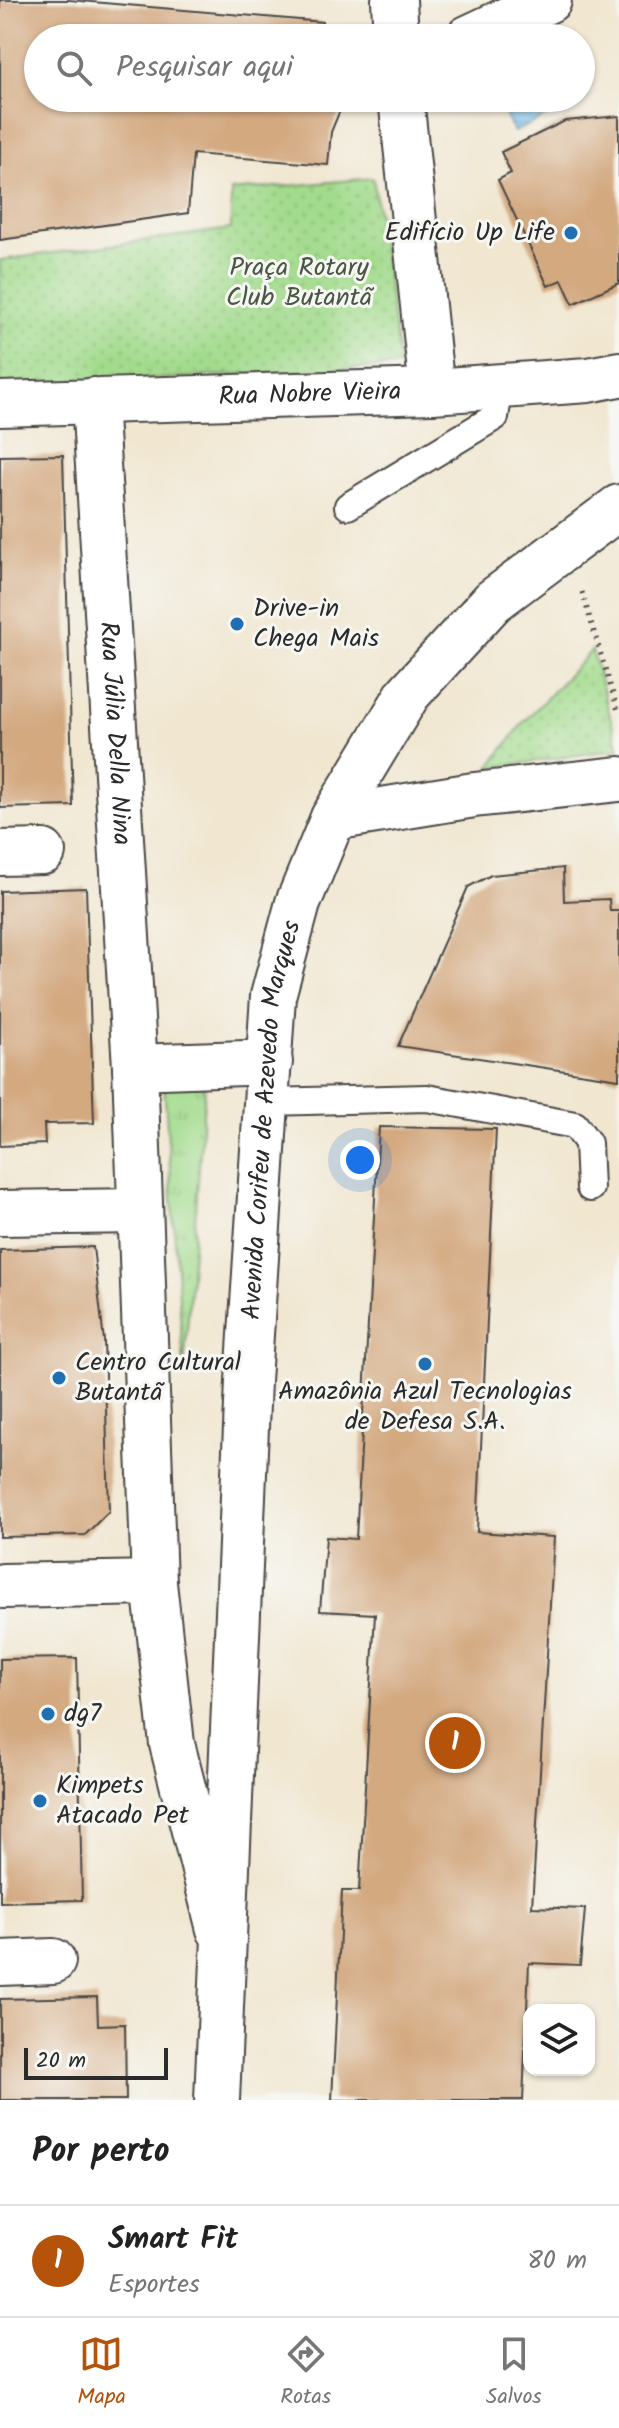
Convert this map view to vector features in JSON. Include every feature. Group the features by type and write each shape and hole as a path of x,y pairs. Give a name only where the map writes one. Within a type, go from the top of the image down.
{"street":[{"path":"394,0 395,24"},
{"path":"498,24 549,0"},
{"path":"402,112 432,391"},
{"name":"Rua Nobre Vieira","path":"0,404 432,391 619,374"},
{"name":"Rua Júlia Della Nina","path":"94,400 135,1067"},
{"name":"Avenida Corifeu de Azevedo Marques","path":"217,2100 248,1381 276,983 298,903 333,818 408,694 493,601 619,507"},
{"path":"333,818 474,795 619,779"},
{"path":"0,853 43,852"},
{"path":"135,1067 269,1082"},
{"name":"Avenida Corifeu de Azevedo Marques","path":"135,1067 154,1583 172,1744 225,1954"},
{"path":"0,1213 140,1211"},
{"path":"3,1586 154,1583"},
{"path":"0,1963 53,1961"}],"lane":[{"path":"348,506 495,417 500,386"},
{"path":"269,1082 427,1098 575,1125 588,1143 590,1188"}],"path":[{"path":"568,545 619,714"}],"green space":[{"name":"Praça Rotary Club Butantã","path":"373,178 400,366 0,387 0,260 231,229 231,191"},
{"path":"592,650 619,749 489,768 523,723"},
{"path":"164,1083 205,1086 184,1371"}],"water":[{"path":"504,112 556,112 514,132"}],"building":[{"path":"0,0 69,0 322,22 24,24 24,112 339,112 331,132 328,165 193,154 188,213 0,240"},
{"name":"Edifício Up Life","path":"619,116 619,283 573,304 562,280 548,286 498,180 511,173 501,152 565,121"},
{"path":"63,455 73,806 0,808 0,456"},
{"path":"563,868 564,901 609,899 610,911 619,911 619,1079 398,1046 468,887 491,875"},
{"path":"86,888 94,1123 44,1124 45,1144 0,1146 0,891"},
{"path":"379,1127 496,1129 477,1532 554,1537 532,1907 585,1909 580,1965 529,1963 527,2004 523,2004 523,2100 332,2100 342,1891 359,1891 375,1614 320,1611 326,1537 356,1539"},
{"path":"93,1247 104,1341 109,1511 85,1535 0,1537 0,1250"},
{"path":"77,1658 82,1900 0,1902 0,1659"},
{"path":"97,1997 98,2025 125,2024 126,2100 0,2100 0,1999"}],"place":[{"name":"Edifício Up Life","path":"571,233"},
{"name":"Drive-in Chega Mais","path":"237,624"},
{"name":"Amazônia Azul Tecnologias de Defesa S.A.","path":"425,1364"},
{"name":"Centro Cultural Butantã","path":"59,1378"},
{"name":"dg7","path":"48,1714"},
{"name":"Smart Fit","path":"455,1743"},
{"name":"Kimpets Atacado Pet","path":"40,1801"}]}
